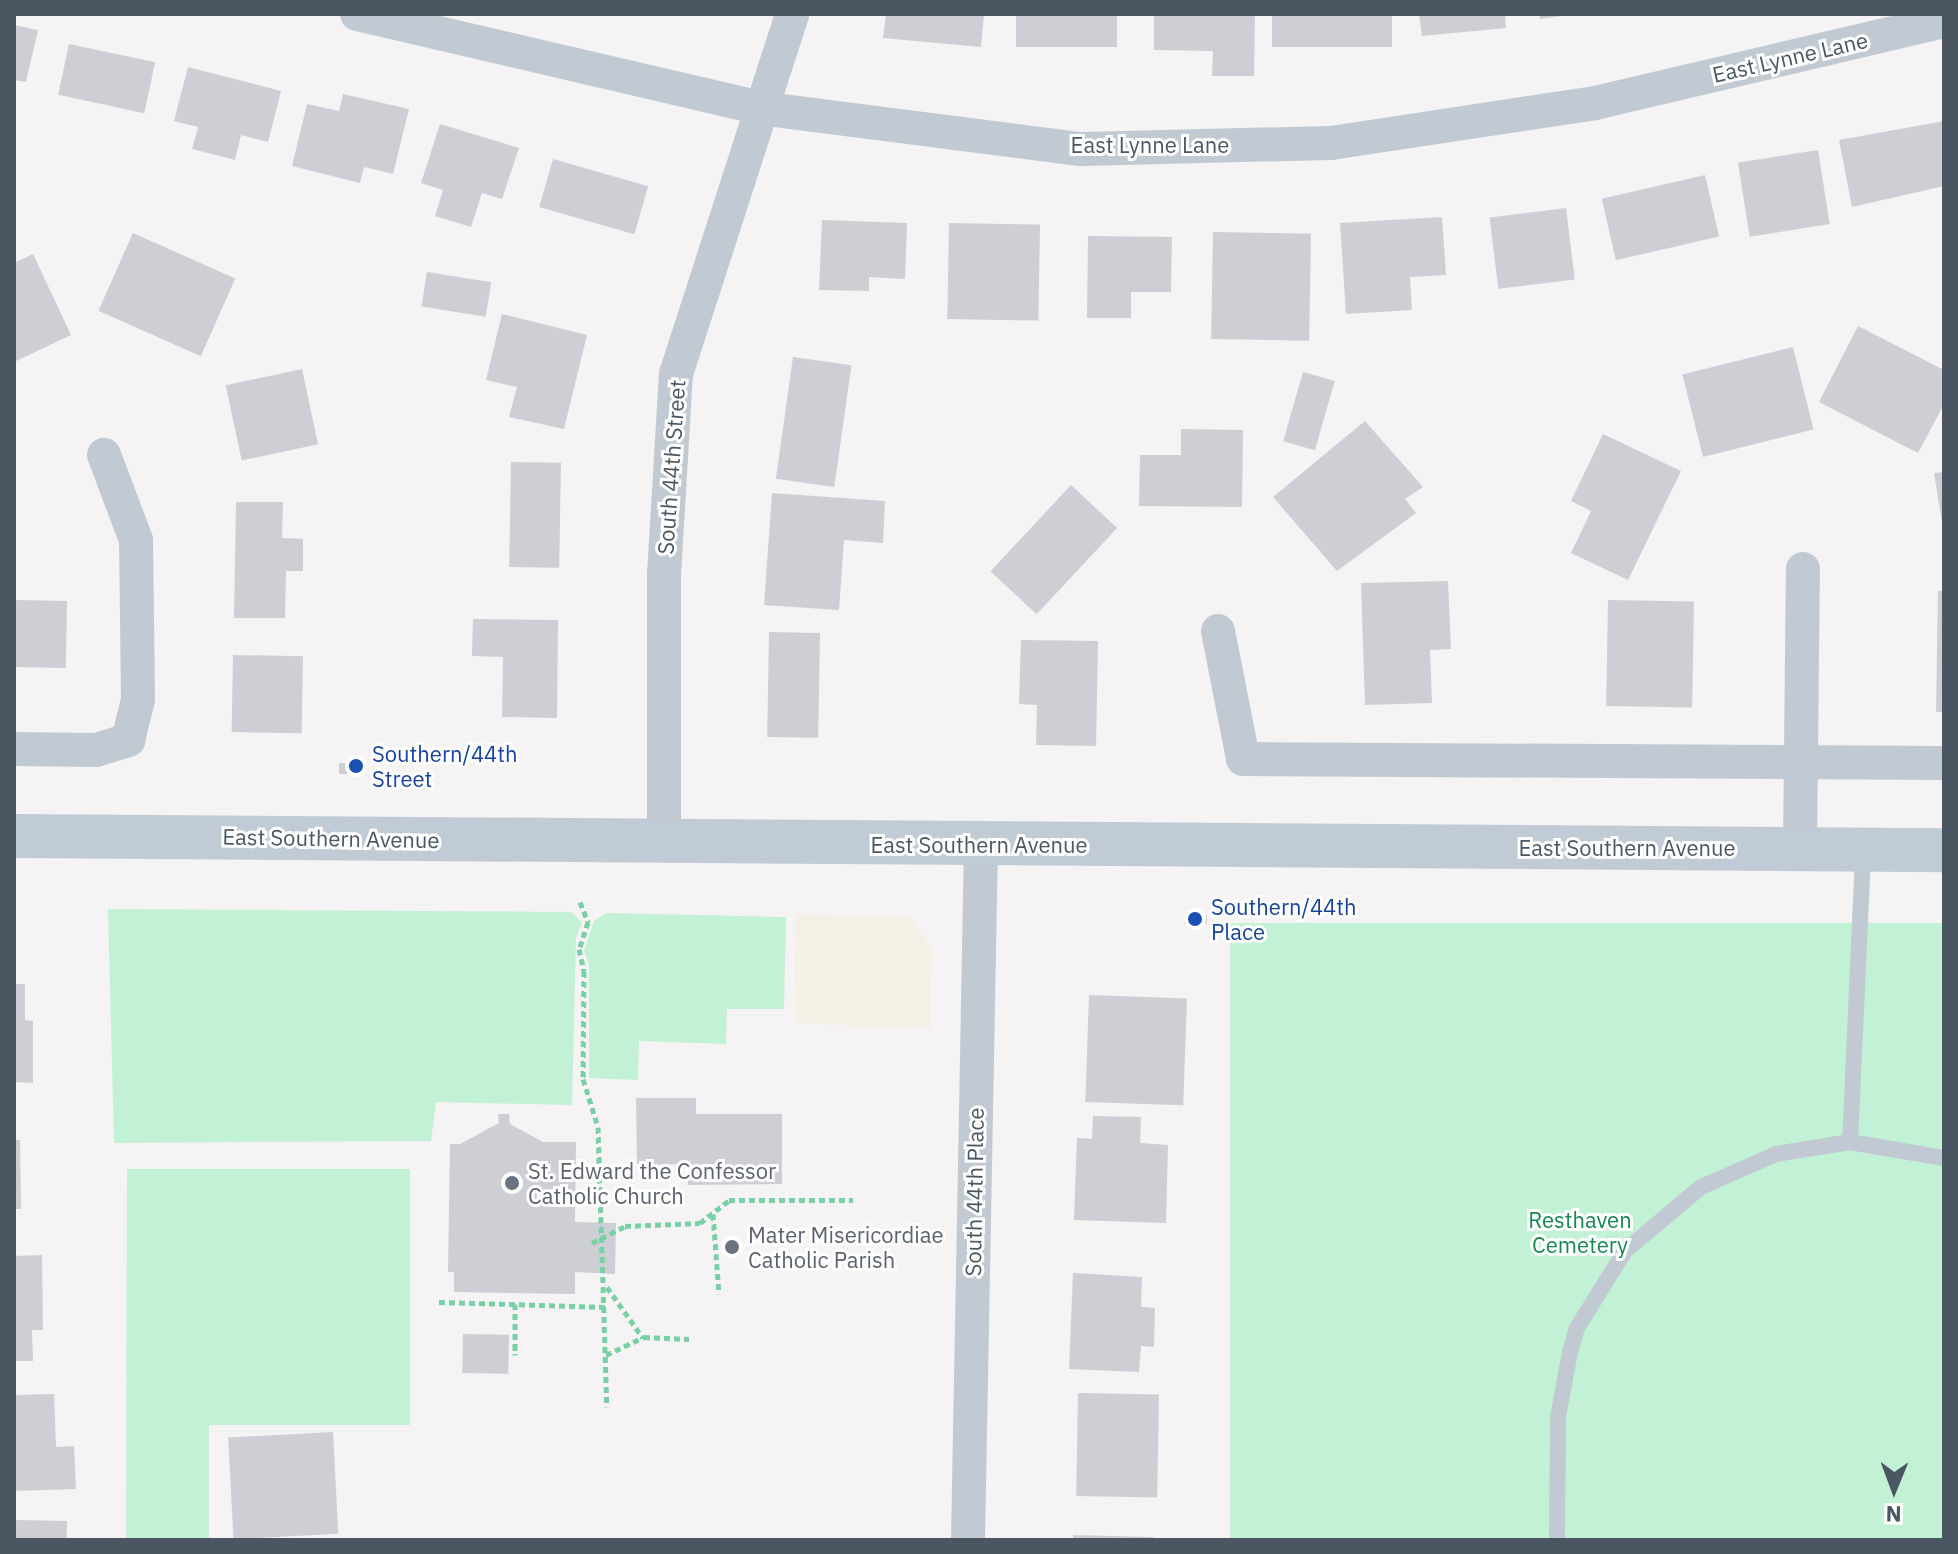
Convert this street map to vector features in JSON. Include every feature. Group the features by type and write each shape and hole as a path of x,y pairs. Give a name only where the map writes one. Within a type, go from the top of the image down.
{"main road":[{"name":"East Southern Avenue","path":"14,836 1944,850"}],"street":[{"name":"East Lynne Lane","path":"357,14 760,108 1082,149 1331,143 1595,103 1944,21"},
{"name":"South 44th Street","path":"664,842 664,575 676,374 792,14"},
{"path":"14,749 96,750 128,740 138,700 136,540 104,455"},
{"path":"1800,848 1804,761 1803,569"},
{"path":"1218,631 1243,759 1944,763"},
{"name":"South 44th Place","path":"968,1540 981,845"}],"lane":[{"path":"1850,1142 1863,849"},
{"path":"1557,1540 1558,1417 1565,1372 1577,1328 1618,1261 1651,1226 1701,1187 1776,1154 1850,1142 1944,1158"}],"path":[{"path":"580,902 588,922 579,949 584,971 583,1079 598,1127 597,1217 604,1238 607,1407"},
{"path":"592,1243 625,1226 690,1225 729,1200 853,1200"},
{"path":"712,1213 719,1294"},
{"path":"605,1285 643,1338"},
{"path":"439,1302 605,1307"},
{"path":"515,1304 515,1355"},
{"path":"606,1355 643,1338 689,1339"}],"green space":[{"path":"108,909 571,912 582,922 576,938 572,1105 436,1102 431,1141 114,1143"},
{"path":"607,913 786,917 784,1009 727,1009 726,1044 639,1041 638,1080 589,1078 589,964 584,951 594,921"},
{"name":"Resthaven Cemetery","path":"1230,923 1944,923 1944,1540 1230,1540"},
{"path":"127,1169 410,1169 410,1425 209,1425 209,1540 126,1540"}],"sand":[{"path":"795,914 910,918 931,948 930,1029 796,1023"}],"building":[{"path":"886,14 984,14 981,47 883,38"},
{"path":"1016,14 1117,14 1117,47 1016,47"},
{"path":"1154,14 1255,14 1254,76 1212,76 1213,51 1154,50"},
{"path":"1272,14 1392,14 1392,47 1272,47"},
{"path":"1419,14 1505,14 1506,28 1422,36"},
{"path":"1539,14 1562,14 1562,16 1540,19"},
{"path":"14,25 38,30 26,82 14,80"},
{"path":"69,44 155,62 144,113 58,95"},
{"path":"188,67 281,91 268,142 241,135 235,160 192,149 198,127 174,121"},
{"path":"343,94 409,109 393,174 364,167 360,183 292,166 307,104 339,111"},
{"path":"1944,121 1944,186 1852,207 1839,140"},
{"path":"440,124 519,148 502,199 482,193 471,227 435,216 443,190 421,183"},
{"path":"1818,150 1830,224 1750,237 1738,163"},
{"path":"553,159 648,186 634,234 539,207"},
{"path":"1705,175 1719,236 1616,260 1602,199"},
{"path":"1566,208 1575,279 1498,289 1490,217"},
{"path":"1442,217 1446,275 1410,277 1412,310 1346,314 1340,223"},
{"path":"822,220 907,223 905,279 869,277 869,291 819,290"},
{"path":"949,223 1040,225 1038,321 947,319"},
{"path":"1213,232 1311,234 1309,341 1211,339"},
{"path":"133,233 235,279 201,356 98,311"},
{"path":"1088,236 1172,237 1171,292 1131,292 1131,318 1087,318"},
{"path":"33,254 71,335 14,362 14,263"},
{"path":"427,272 491,282 486,317 422,307"},
{"path":"502,314 587,335 564,429 509,417 517,387 486,380"},
{"path":"1858,326 1944,370 1944,404 1918,453 1819,402"},
{"path":"1793,347 1814,429 1703,457 1682,375"},
{"path":"793,357 851,365 834,487 776,479"},
{"path":"302,369 318,444 242,461 226,385"},
{"path":"1303,372 1335,381 1315,450 1283,441"},
{"path":"1365,421 1423,487 1405,499 1416,513 1337,571 1273,497"},
{"path":"1181,429 1243,430 1242,507 1139,506 1140,455 1181,455"},
{"path":"1603,434 1681,471 1628,580 1571,553 1591,511 1571,501"},
{"path":"511,462 561,463 559,568 509,567"},
{"path":"1944,472 1944,522 1942,522 1934,473"},
{"path":"1071,485 1117,528 1037,614 991,571"},
{"path":"772,493 885,501 883,543 844,540 839,610 764,605"},
{"path":"236,502 283,502 282,538 303,539 303,571 286,571 285,618 234,618"},
{"path":"1448,581 1451,649 1430,650 1432,703 1365,705 1361,583"},
{"path":"1938,591 1944,591 1944,712 1936,712"},
{"path":"14,600 67,601 66,668 14,667"},
{"path":"1608,600 1694,602 1692,707 1606,706"},
{"path":"473,619 558,620 557,718 502,717 503,657 472,656"},
{"path":"769,632 820,633 818,738 767,737"},
{"path":"1021,640 1098,641 1096,746 1036,745 1037,705 1019,704"},
{"path":"233,655 303,656 302,733 232,732"},
{"path":"339,763 364,763 364,774 339,774"},
{"path":"1184,915 1207,915 1207,924 1184,924"},
{"path":"14,984 25,984 25,1020 33,1021 33,1083 14,1082"},
{"path":"1089,995 1187,998 1183,1105 1085,1102"},
{"path":"636,1098 696,1098 696,1114 782,1114 782,1184 688,1185 688,1164 637,1165"},
{"name":"St. Edward the Confessor Catholic Church","path":"498,1114 509,1114 510,1124 543,1142 576,1142 575,1222 616,1223 615,1274 575,1272 575,1294 454,1292 454,1272 448,1272 450,1144 460,1144 499,1123"},
{"path":"1093,1116 1141,1117 1140,1143 1168,1145 1166,1223 1074,1220 1077,1138 1092,1139"},
{"path":"14,1140 20,1140 21,1209 14,1209"},
{"path":"42,1255 43,1330 32,1330 33,1361 14,1361 14,1256"},
{"path":"1073,1273 1142,1277 1141,1307 1155,1308 1154,1347 1141,1346 1139,1372 1069,1369"},
{"path":"463,1334 509,1335 508,1374 462,1373"},
{"path":"1078,1393 1159,1394 1157,1497 1076,1496"},
{"path":"54,1394 56,1447 74,1446 76,1489 14,1491 14,1395"},
{"path":"333,1432 338,1534 233,1539 228,1437"},
{"path":"14,1520 67,1521 67,1540 14,1540"},
{"path":"1073,1535 1153,1537 1153,1540 1073,1540"}],"place":[{"name":"Southern/44th Street","path":"356,766"},
{"name":"Southern/44th Place","path":"1195,919"},
{"name":"St. Edward the Confessor Catholic Church","path":"512,1183"},
{"name":"Mater Misericordiae Catholic Parish","path":"732,1247"}]}
